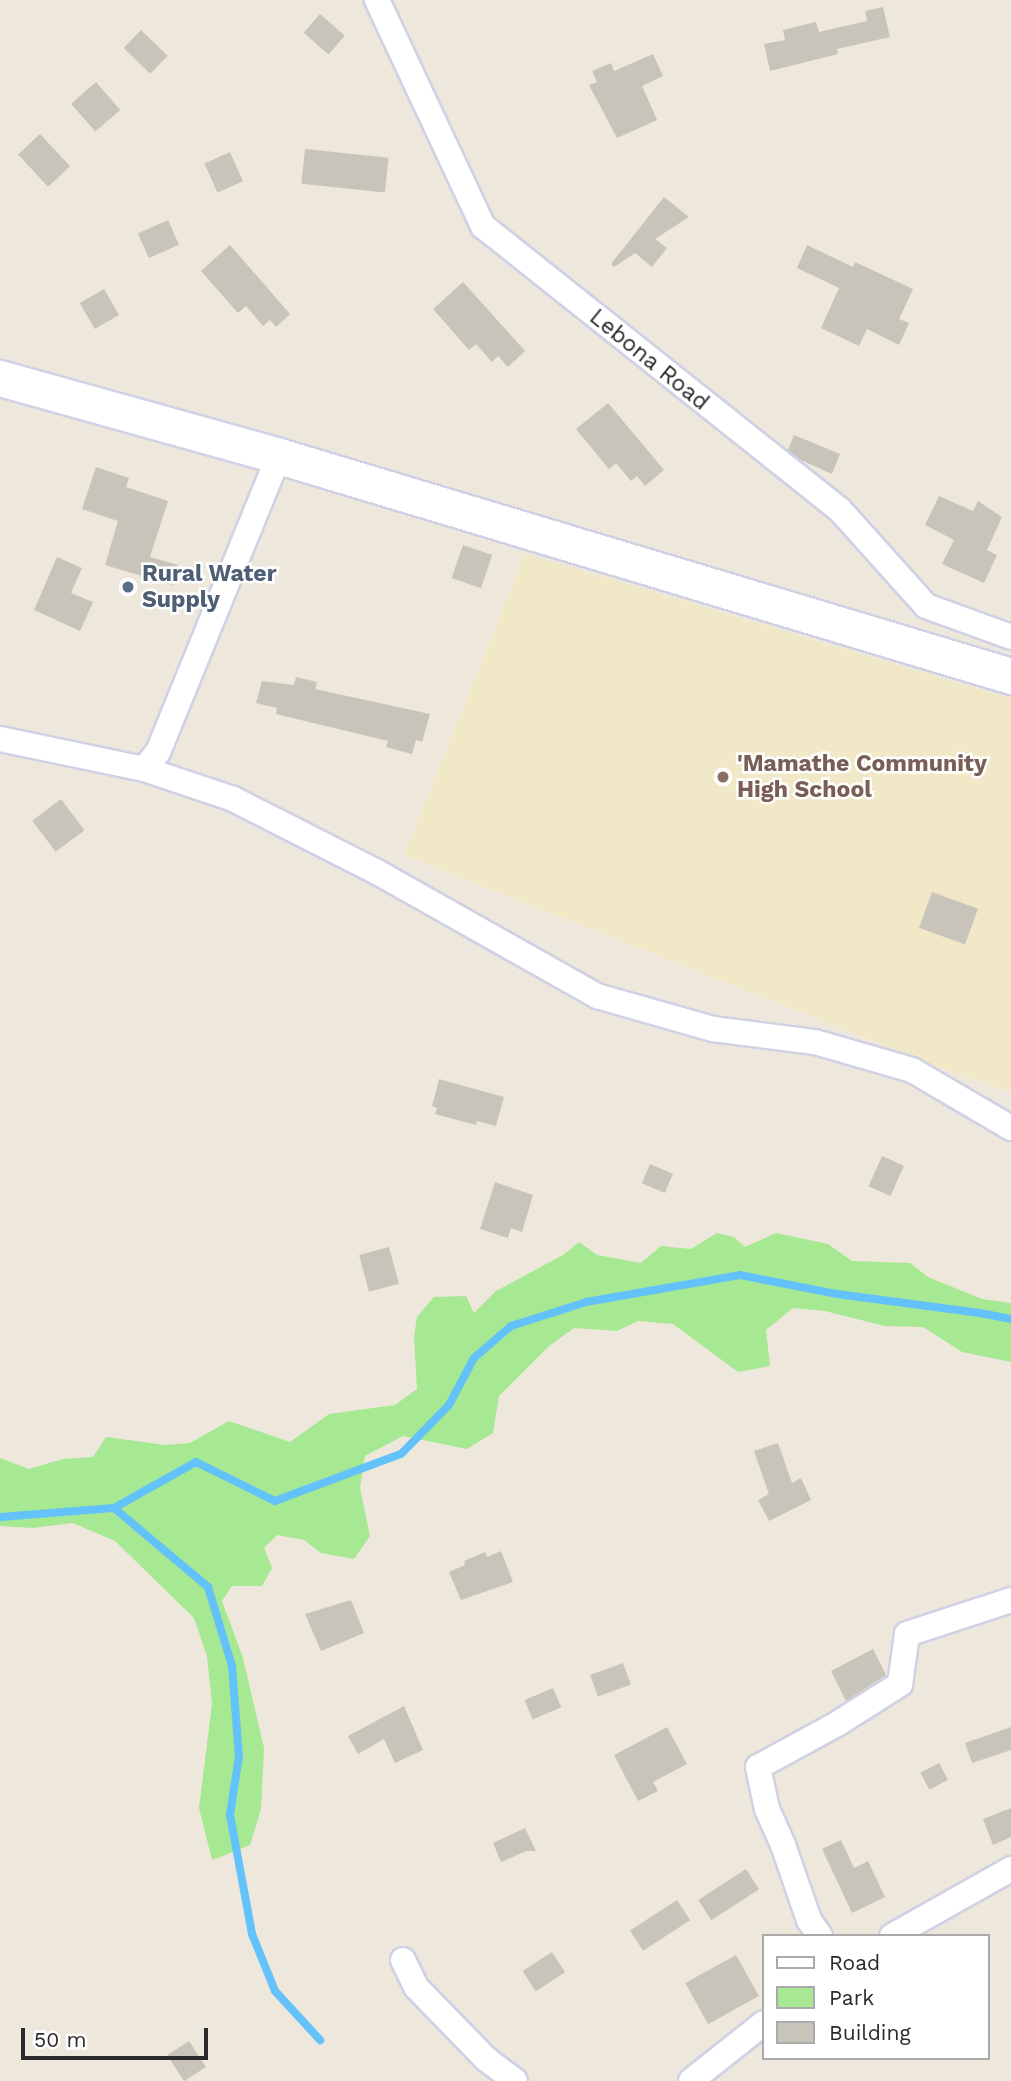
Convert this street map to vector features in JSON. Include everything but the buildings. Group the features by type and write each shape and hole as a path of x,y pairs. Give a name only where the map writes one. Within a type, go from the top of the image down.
{"main road":[{"path":"0,378 279,456 1011,676"}],"street":[{"name":"Lebona Road","path":"383,1 483,226 840,510 926,606 1011,637"},
{"path":"144,769 158,752 279,456"},
{"path":"0,739 144,769 233,799 377,872 597,996 713,1028 815,1042 912,1070 1011,1128"},
{"path":"819,1934 809,1920 783,1845 767,1809 758,1767 837,1724 900,1684 908,1634 1011,1600"},
{"path":"896,1934 1011,1869"},
{"path":"403,1960 416,1987 486,2059 515,2081"},
{"path":"691,2081 762,2025"}],"shaded area":[{"name":"'Mamathe Community High School","path":"525,554 1011,699 1011,1092 952,1072 404,855"}],"green space":[{"path":"717,1233 734,1237 745,1247 776,1233 828,1244 852,1261 910,1263 928,1277 982,1299 1011,1303 1011,1362 962,1352 923,1327 885,1326 825,1311 793,1308 766,1330 770,1366 738,1372 673,1324 638,1321 617,1331 574,1328 549,1346 499,1396 493,1433 467,1449 403,1436 365,1456 360,1488 370,1536 354,1559 321,1553 304,1540 277,1535 264,1548 272,1568 262,1586 232,1586 222,1601 243,1658 264,1748 261,1809 250,1845 212,1860 199,1808 212,1704 207,1656 194,1618 115,1541 73,1523 32,1528 0,1526 0,1458 29,1469 63,1459 93,1457 106,1437 165,1445 190,1443 229,1421 290,1442 329,1414 395,1405 417,1389 414,1337 417,1317 434,1297 466,1296 474,1313 496,1291 563,1255 579,1242 597,1255 641,1263 661,1246 691,1249"}],"waterway":[{"path":"0,1517 114,1508 196,1462 275,1501 401,1454 449,1405 474,1358 511,1326 586,1302 740,1275 837,1294 1011,1319"},
{"path":"114,1508 208,1587 232,1666 239,1756 230,1815 252,1934 275,1991 320,2040"}],"place":[{"name":"Rural Water Supply","path":"128,587"},
{"name":"'Mamathe Community High School","path":"723,777"}]}
